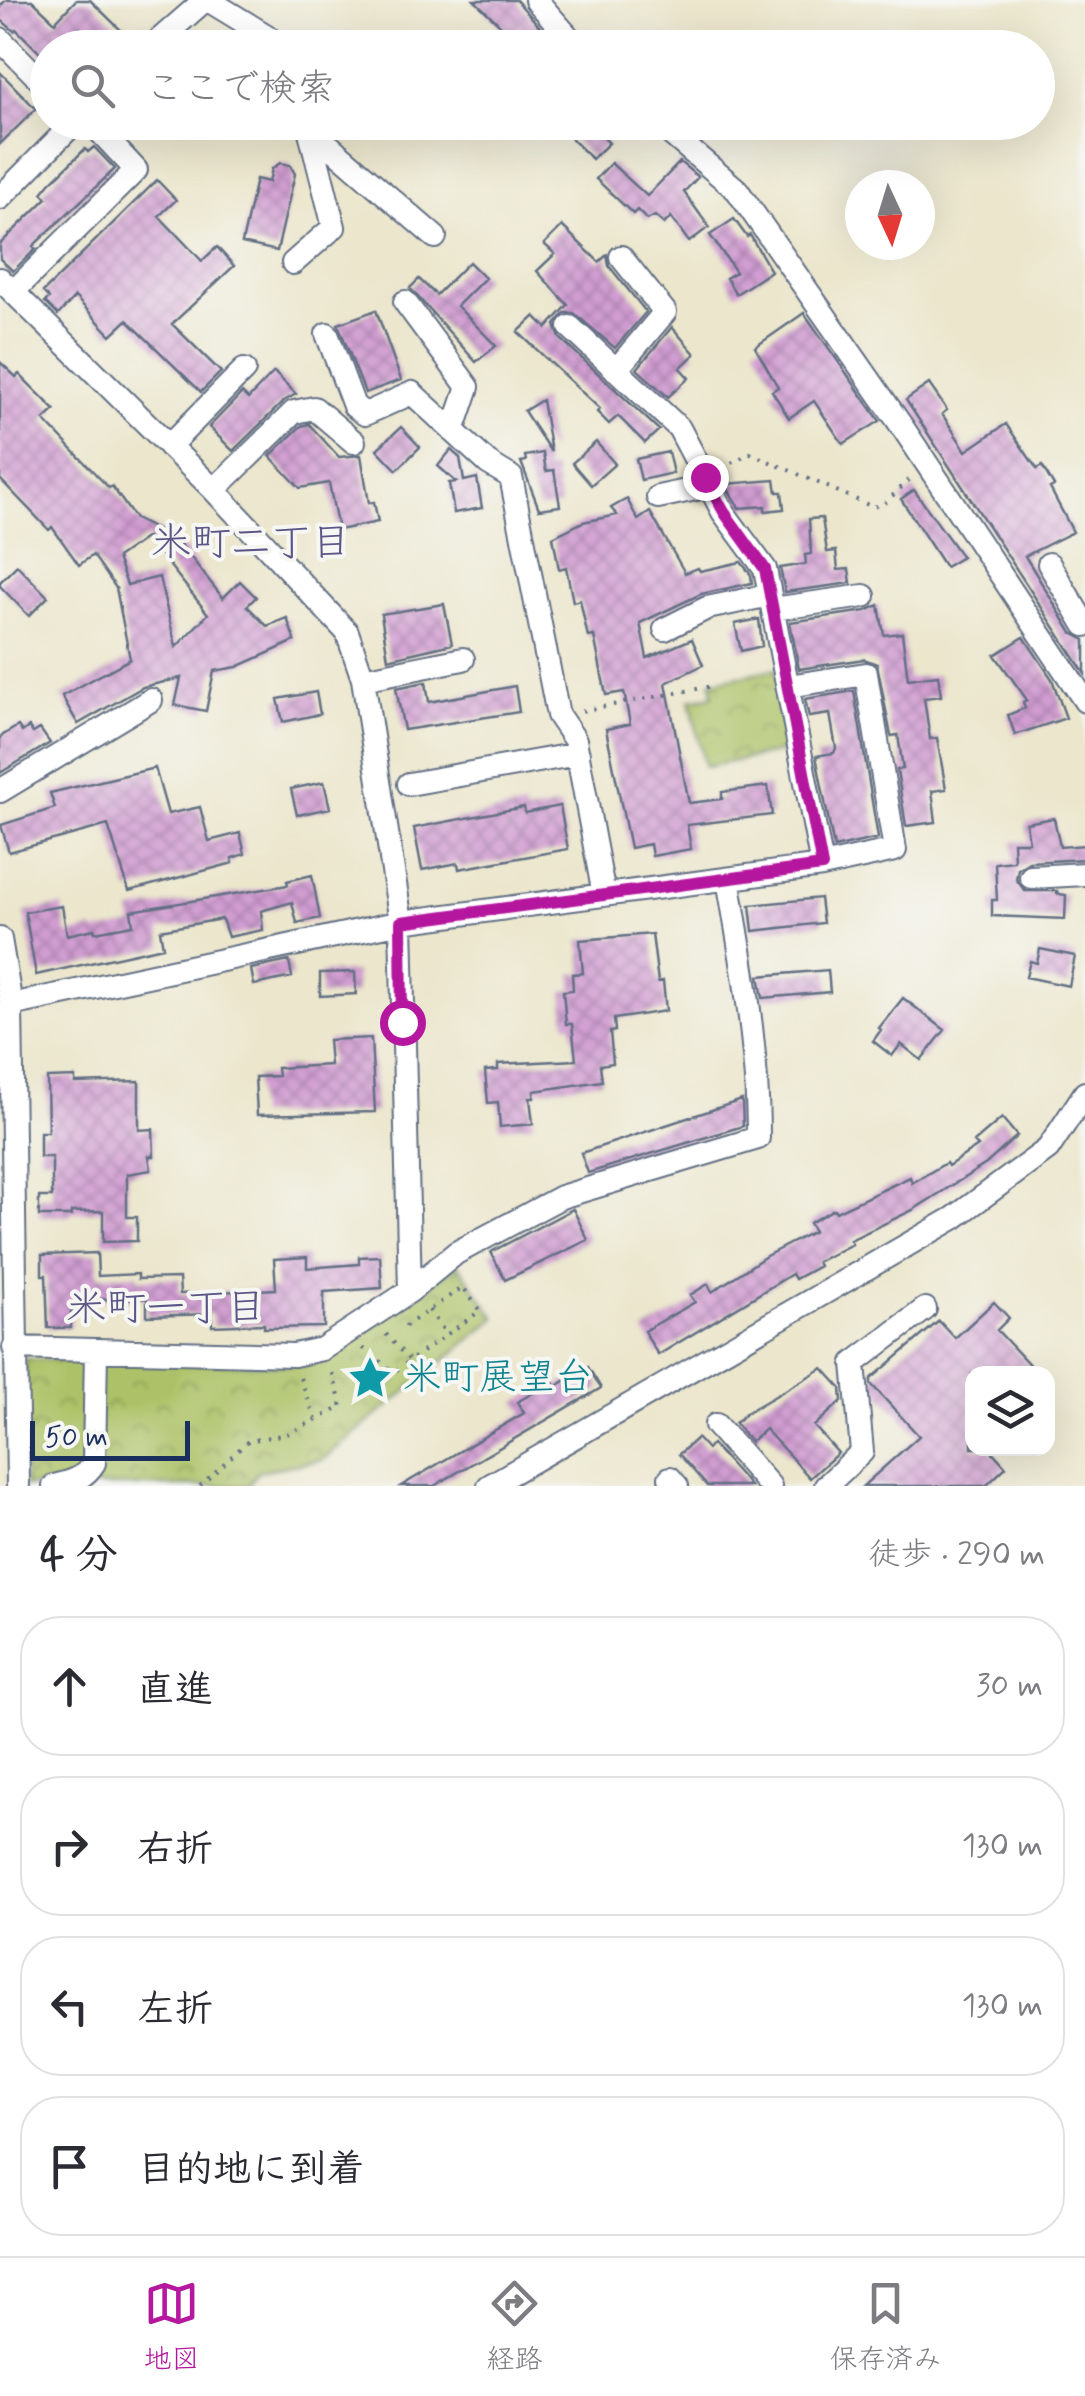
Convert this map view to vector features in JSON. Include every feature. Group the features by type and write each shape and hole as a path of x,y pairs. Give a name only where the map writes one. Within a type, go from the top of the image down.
{"street":[{"path":"171,30 206,0 257,30"},
{"path":"536,0 562,30"},
{"path":"0,39 30,70"},
{"path":"5,183 54,140"},
{"path":"108,140 136,170 7,285 214,490 348,632 363,679 401,922 410,1290"},
{"path":"293,263 334,228 312,140"},
{"path":"325,140 435,236"},
{"path":"678,140 737,190 927,463 1085,700"},
{"path":"616,370 665,312 621,257"},
{"path":"405,302 468,387 453,431"},
{"path":"570,327 678,428 724,512 765,569 822,866"},
{"path":"327,334 354,406 366,414 412,393 488,464 510,477 558,716 575,740 604,895"},
{"path":"169,446 244,370"},
{"path":"214,490 294,412 314,408 354,442"},
{"path":"658,497 707,482"},
{"path":"1048,564 1085,625"},
{"path":"664,629 708,608 864,596"},
{"path":"363,679 462,659"},
{"path":"12,1005 401,922 822,866 895,850 866,674 788,686"},
{"path":"0,791 151,700"},
{"path":"410,784 578,754"},
{"path":"1031,877 1085,874"},
{"path":"9,1354 96,1350 294,1355 322,1350 456,1253 562,1197 758,1138 758,1078 750,1003 728,878"},
{"path":"0,939 12,1005 6,1188 9,1354 18,1486"},
{"path":"489,1486 954,1218 1048,1149 1085,1093"},
{"path":"826,1486 862,1452 854,1363 924,1309"},
{"path":"54,1486 76,1480 88,1473 94,1463 96,1350"},
{"path":"716,1425 770,1486"}],"path":[{"path":"707,482 750,453 873,507 884,504 927,463"},
{"path":"558,716 712,686"},
{"path":"363,1348 394,1372 480,1311 463,1287"},
{"path":"429,1310 447,1335"},
{"path":"384,1332 410,1360"},
{"path":"200,1486 248,1441 287,1434 342,1408 332,1371"},
{"path":"300,1378 316,1420"}],"green space":[{"path":"775,669 791,750 705,767 690,700 713,696 711,682"},
{"path":"458,1265 496,1318 322,1460 258,1471 248,1486 25,1486 25,1359 299,1365 327,1360"}],"building":[{"path":"6,0 32,0 55,22 76,0 90,0 121,30 30,30 30,43 0,19 0,6"},
{"path":"474,0 516,0 543,30 505,30"},
{"path":"0,72 30,103 30,115 0,144"},
{"path":"573,140 609,143 592,159"},
{"path":"94,147 115,169 33,246 36,249 13,271 0,259 0,244 47,198 42,193 51,182 85,149 88,152"},
{"path":"680,162 698,177 684,192 709,227 689,242 671,217 664,224 655,216 647,220 637,210 633,214 596,179 611,163 647,196"},
{"path":"280,163 290,165 295,174 277,251 242,243 256,179 269,182 272,169"},
{"path":"157,180 176,200 159,216 202,261 217,247 234,266 172,324 221,372 201,392 127,320 111,335 75,297 58,315 45,302 49,298 43,292"},
{"path":"734,219 747,237 750,235 771,271 736,294 726,278 736,272 710,235"},
{"path":"562,226 599,262 607,255 609,266 646,312 615,348 574,313 565,313 555,325 560,338 659,430 645,443 618,416 609,424 597,412 600,409 518,332 535,316 547,328 568,305 537,271 555,254 544,244"},
{"path":"469,262 485,278 457,306 496,346 476,362 410,288 419,279 436,295"},
{"path":"376,310 401,380 365,393 338,324"},
{"path":"804,313 880,421 843,444 814,401 789,418 772,391 778,387 755,347"},
{"path":"672,327 695,354 680,368 689,378 668,397 637,369"},
{"path":"0,362 16,377 19,374 55,410 44,420 109,488 112,486 135,519 177,540 223,598 240,581 256,597 247,606 267,626 287,618 295,641 237,667 214,671 206,711 175,705 181,678 143,687 78,724 62,696 130,659 116,588 93,555 79,565 52,527 49,530 0,479","holes":["147,537 208,614 176,647 159,577 127,585 117,558"]},
{"path":"274,372 296,394 233,451 209,427 242,393 248,399"},
{"path":"929,384 947,410 942,414 966,451 1006,424 1037,469 1042,466 1054,486 1050,488 1073,532 1025,556 1072,633 1085,640 1085,674 906,400"},
{"path":"542,400 551,452 524,411"},
{"path":"309,424 339,457 361,455 369,503 374,502 378,522 338,530 329,483 300,488 270,456 301,426"},
{"path":"401,427 420,447 397,470 377,449"},
{"path":"596,442 615,464 591,485 572,463"},
{"path":"451,450 460,458 464,481 477,478 482,508 454,513 449,483 456,482 438,466"},
{"path":"668,452 673,473 641,480 636,459"},
{"path":"543,453 546,471 554,470 560,506 539,509 521,462 526,461 525,456"},
{"path":"775,480 777,492 782,492 784,509 739,508 725,484"},
{"path":"914,490 962,557 945,567 901,499"},
{"path":"627,499 638,520 650,512 685,573 741,562 751,575 752,583 701,594 640,623 647,658 692,639 703,665 666,683 689,803 722,799 722,792 768,786 772,815 687,825 691,849 652,856 650,844 630,848 606,729 630,724 624,692 606,695 594,636 588,637 580,600 573,602 566,567 559,569 553,537 583,522 617,515 611,508"},
{"path":"822,518 827,552 836,551 838,570 849,569 851,583 785,592 780,568 806,564 805,555 811,554 809,519"},
{"path":"17,565 48,597 29,616 0,586"},
{"path":"444,604 452,644 388,659 381,614"},
{"path":"879,605 884,635 902,633 908,679 938,675 941,696 924,698 930,739 937,738 946,789 932,791 936,822 906,826 897,770 903,769 898,735 891,736 877,664 864,659 799,669 790,622 866,611"},
{"path":"759,619 762,646 741,651 735,624"},
{"path":"1024,637 1052,679 1066,718 1015,735 1008,715 1025,708 1023,702 1027,700 995,655"},
{"path":"426,682 429,702 515,686 519,712 404,730 396,688"},
{"path":"854,691 878,838 834,848 816,756 834,753 836,748 830,714 809,717 805,699"},
{"path":"316,692 320,714 283,722 278,699"},
{"path":"18,726 22,732 29,727 33,733 40,729 50,743 0,773 0,737"},
{"path":"155,768 168,814 200,807 209,841 240,833 245,854 232,858 233,863 129,891 108,825 9,852 1,825 55,808 50,793"},
{"path":"324,782 330,808 297,815 291,789"},
{"path":"560,806 568,849 459,869 458,863 422,870 414,828 524,807 525,813"},
{"path":"1054,818 1060,847 1085,845 1085,859 1029,862 1018,869 1016,879 1025,891 1057,891 1066,895 1065,919 992,916 992,900 997,900 995,863 1014,861 1013,842 1029,842 1026,823"},
{"path":"312,875 320,918 297,923 292,902 261,911 263,930 228,937 222,919 160,930 163,947 36,975 25,912 62,906 67,935 94,929 95,932 133,925 131,911 288,885 287,881"},
{"path":"820,898 823,923 753,931 750,905"},
{"path":"652,934 666,1011 614,1019 615,1031 610,1032 613,1063 600,1065 602,1081 534,1091 534,1098 530,1098 533,1124 500,1127 498,1102 488,1103 485,1071 498,1070 498,1064 576,1060 572,1024 566,1024 563,991 573,990 572,974 583,973 580,940"},
{"path":"1040,949 1075,956 1069,986 1026,977 1030,961 1037,963"},
{"path":"289,961 292,977 254,985 251,969"},
{"path":"828,970 830,992 763,998 759,976"},
{"path":"355,972 356,994 320,996 320,973"},
{"path":"903,998 945,1030 921,1060 901,1044 892,1056 873,1041"},
{"path":"371,1038 375,1112 257,1115 255,1077 278,1076 277,1068 330,1065 328,1040"},
{"path":"75,1077 75,1083 139,1081 139,1130 153,1129 154,1156 149,1156 151,1170 127,1174 127,1217 137,1217 137,1241 103,1242 103,1211 39,1216 39,1197 52,1197 52,1157 40,1157 40,1132 48,1132 47,1078"},
{"path":"742,1100 743,1126 588,1173 581,1153"},
{"path":"1002,1118 1017,1136 986,1164 913,1210 850,1240 852,1244 817,1262 819,1266 795,1279 792,1274 658,1355 644,1331 695,1302 690,1295 708,1284 712,1292 766,1256 814,1231 809,1223 834,1209 836,1212 910,1177 912,1183 946,1163 948,1166 978,1146 974,1142"},
{"path":"573,1209 588,1240 505,1280 491,1252"},
{"path":"97,1253 98,1276 179,1278 180,1294 276,1289 274,1259 307,1257 307,1268 359,1264 359,1257 380,1256 382,1288 324,1292 324,1327 212,1326 212,1314 147,1316 147,1298 78,1300 79,1312 71,1312 71,1328 48,1328 42,1255"},
{"path":"994,1302 1009,1318 997,1330 1031,1366 965,1366 965,1456 996,1456 1006,1467 986,1486 863,1486 919,1436 871,1384 871,1379 939,1321 955,1338"},
{"path":"588,1367 601,1388 434,1486 401,1486 524,1413 517,1402 553,1382 555,1387"},
{"path":"823,1368 841,1388 842,1401 814,1426 838,1453 810,1478 765,1429 751,1442 735,1423"},
{"path":"697,1438 707,1449 712,1444 750,1486 707,1486 679,1454"}],"place":[{"name":"米町展望台","path":"370,1378"}],"district":[{"name":"米町二丁目","path":"251,544"},
{"name":"米町一丁目","path":"166,1309"}],"route":[{"path":"402,1022 401,922 822,866 765,569 724,512 705,477"}]}
